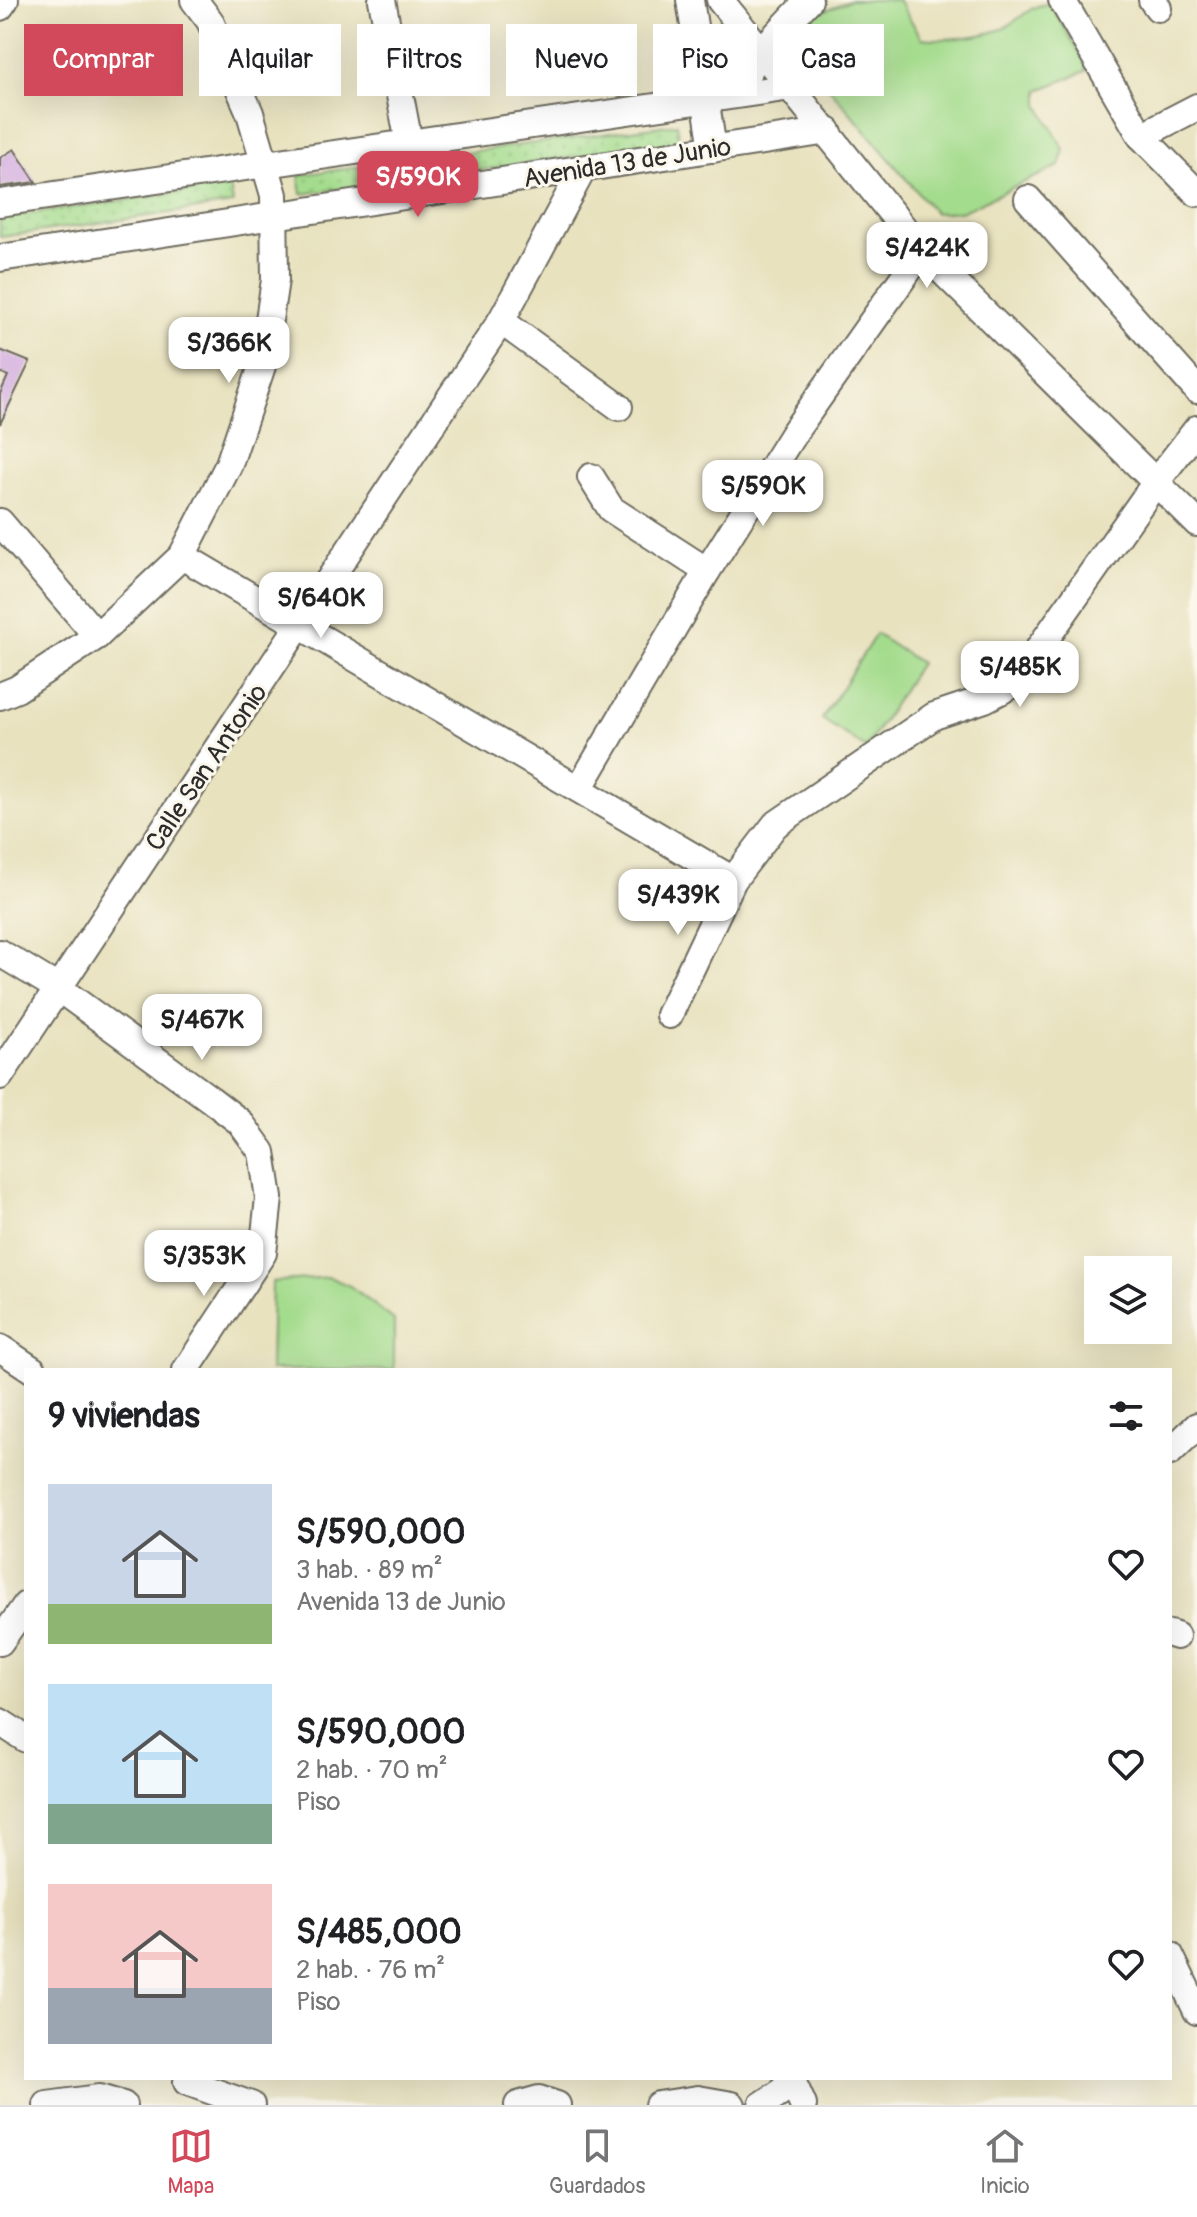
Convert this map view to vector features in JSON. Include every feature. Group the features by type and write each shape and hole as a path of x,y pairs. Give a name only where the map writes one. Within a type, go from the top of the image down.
{"street":[{"path":"0,7 5,0"},
{"path":"0,696 17,689 97,636 182,556 229,464 262,366 275,280 274,195 250,113 210,21 194,0"},
{"path":"382,0 409,143"},
{"path":"690,0 713,149"},
{"path":"720,0 773,64"},
{"path":"757,58 809,0"},
{"path":"1062,0 1141,136 1197,193"},
{"name":"Avenida 13 de Junio","path":"0,203 726,96"},
{"path":"799,96 922,251 1197,523"},
{"path":"1141,136 1197,107"},
{"name":"Avenida 13 de Junio","path":"0,258 828,131"},
{"name":"Calle San Antonio","path":"0,1076 501,321 583,169"},
{"path":"1028,199 1197,390"},
{"path":"579,789 707,571 795,431 922,251"},
{"path":"501,321 619,407"},
{"path":"669,1015 733,880 775,825 934,716 985,699 1014,684 1156,482 1197,429"},
{"path":"591,477 611,509 707,571"},
{"path":"0,522 97,636"},
{"path":"182,556 733,880"},
{"path":"0,953 58,988 240,1122 262,1152 269,1198 263,1253 187,1368"},
{"path":"0,1348 30,1368"},
{"path":"1172,1450 1197,1426"},
{"path":"0,1642 24,1608"},
{"path":"0,1722 24,1738"},
{"path":"1172,1959 1197,2011"},
{"path":"762,2105 782,2092 789,2080"},
{"path":"791,2080 803,2105"},
{"path":"187,2082 251,2105"},
{"path":"47,2105 99,2098 123,2105"},
{"path":"518,2105 539,2099 557,2105"},
{"path":"658,2105 698,2099 732,2105"}],"green space":[{"path":"851,0 898,0 922,38 940,39 999,30 1030,10 1050,4 1085,62 1086,71 1039,90 1039,105 1064,149 1059,166 963,211 935,213 836,96 884,96 884,24 804,24 819,13"},
{"path":"677,124 679,143 302,194 299,175"},
{"path":"230,185 233,204 0,237 0,218"},
{"path":"876,634 920,663 866,748 822,719"},
{"path":"329,1277 350,1286 394,1320 394,1368 270,1368 272,1282"}],"building":[{"path":"14,149 36,182 0,187 0,158"},
{"path":"0,350 30,362 0,424 0,394 8,376 0,372"}]}
